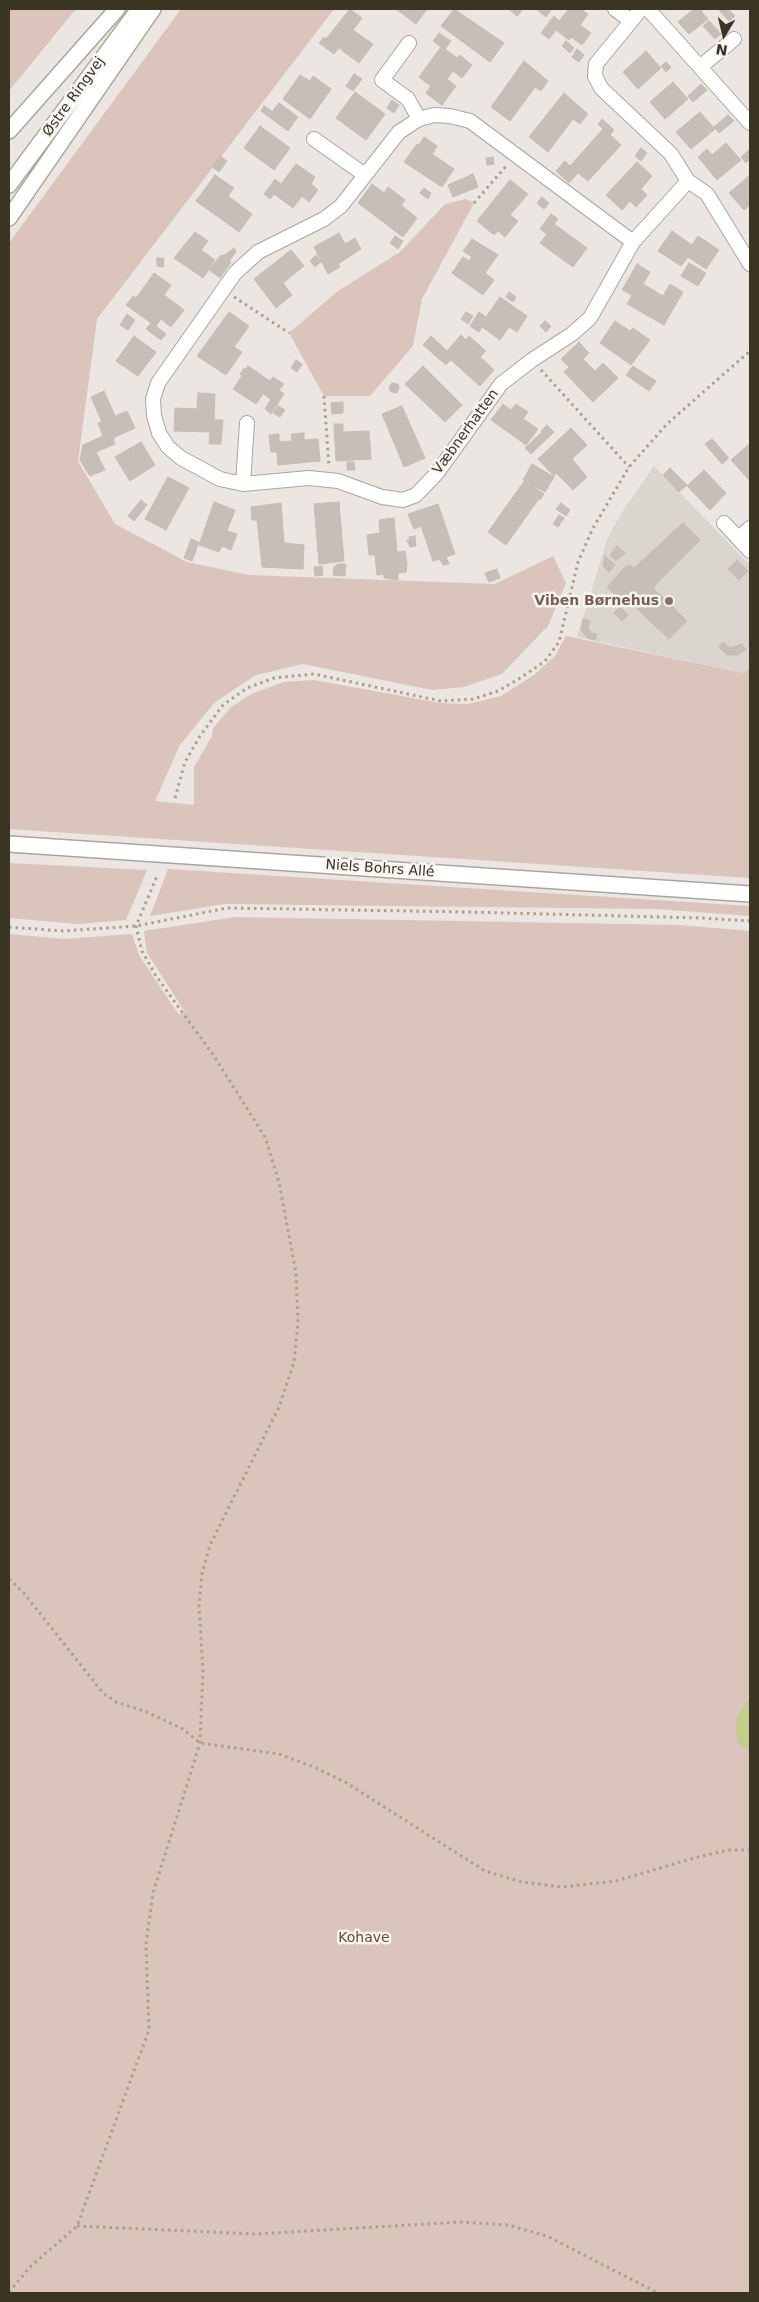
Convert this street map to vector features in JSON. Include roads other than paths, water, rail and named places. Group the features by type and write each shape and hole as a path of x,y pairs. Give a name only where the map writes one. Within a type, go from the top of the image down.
{"street":[{"path":"9,131 116,9"},
{"name":"Østre Ringvej","path":"9,185 139,9"},
{"path":"9,218 153,9"},
{"path":"615,9 631,22"},
{"path":"641,9 596,64 596,76 601,88 671,154 688,181 707,194 750,264"},
{"path":"648,9 750,123"},
{"path":"700,67 734,40"},
{"path":"409,43 382,80 408,99 419,119"},
{"name":"Væbnerhatten","path":"633,242 470,121 434,115 419,119 400,132 340,206 324,218 258,252 235,273 158,382 153,399 154,416 159,433 168,447 181,458 220,480 243,484 309,478 338,481 382,497 403,500 416,495 432,478 501,384 532,360 572,334 590,318 633,242 688,181"},
{"path":"314,139 365,175"},
{"path":"243,484 247,423"},
{"path":"724,523 750,551"},
{"path":"739,538 750,528"},
{"name":"Niels Bohrs Allé","path":"9,844 750,894"}],"place":[{"name":"Viben Børnehus","path":"669,601"}],"park label":[{"name":"Kohave","path":"364,1938"}]}
